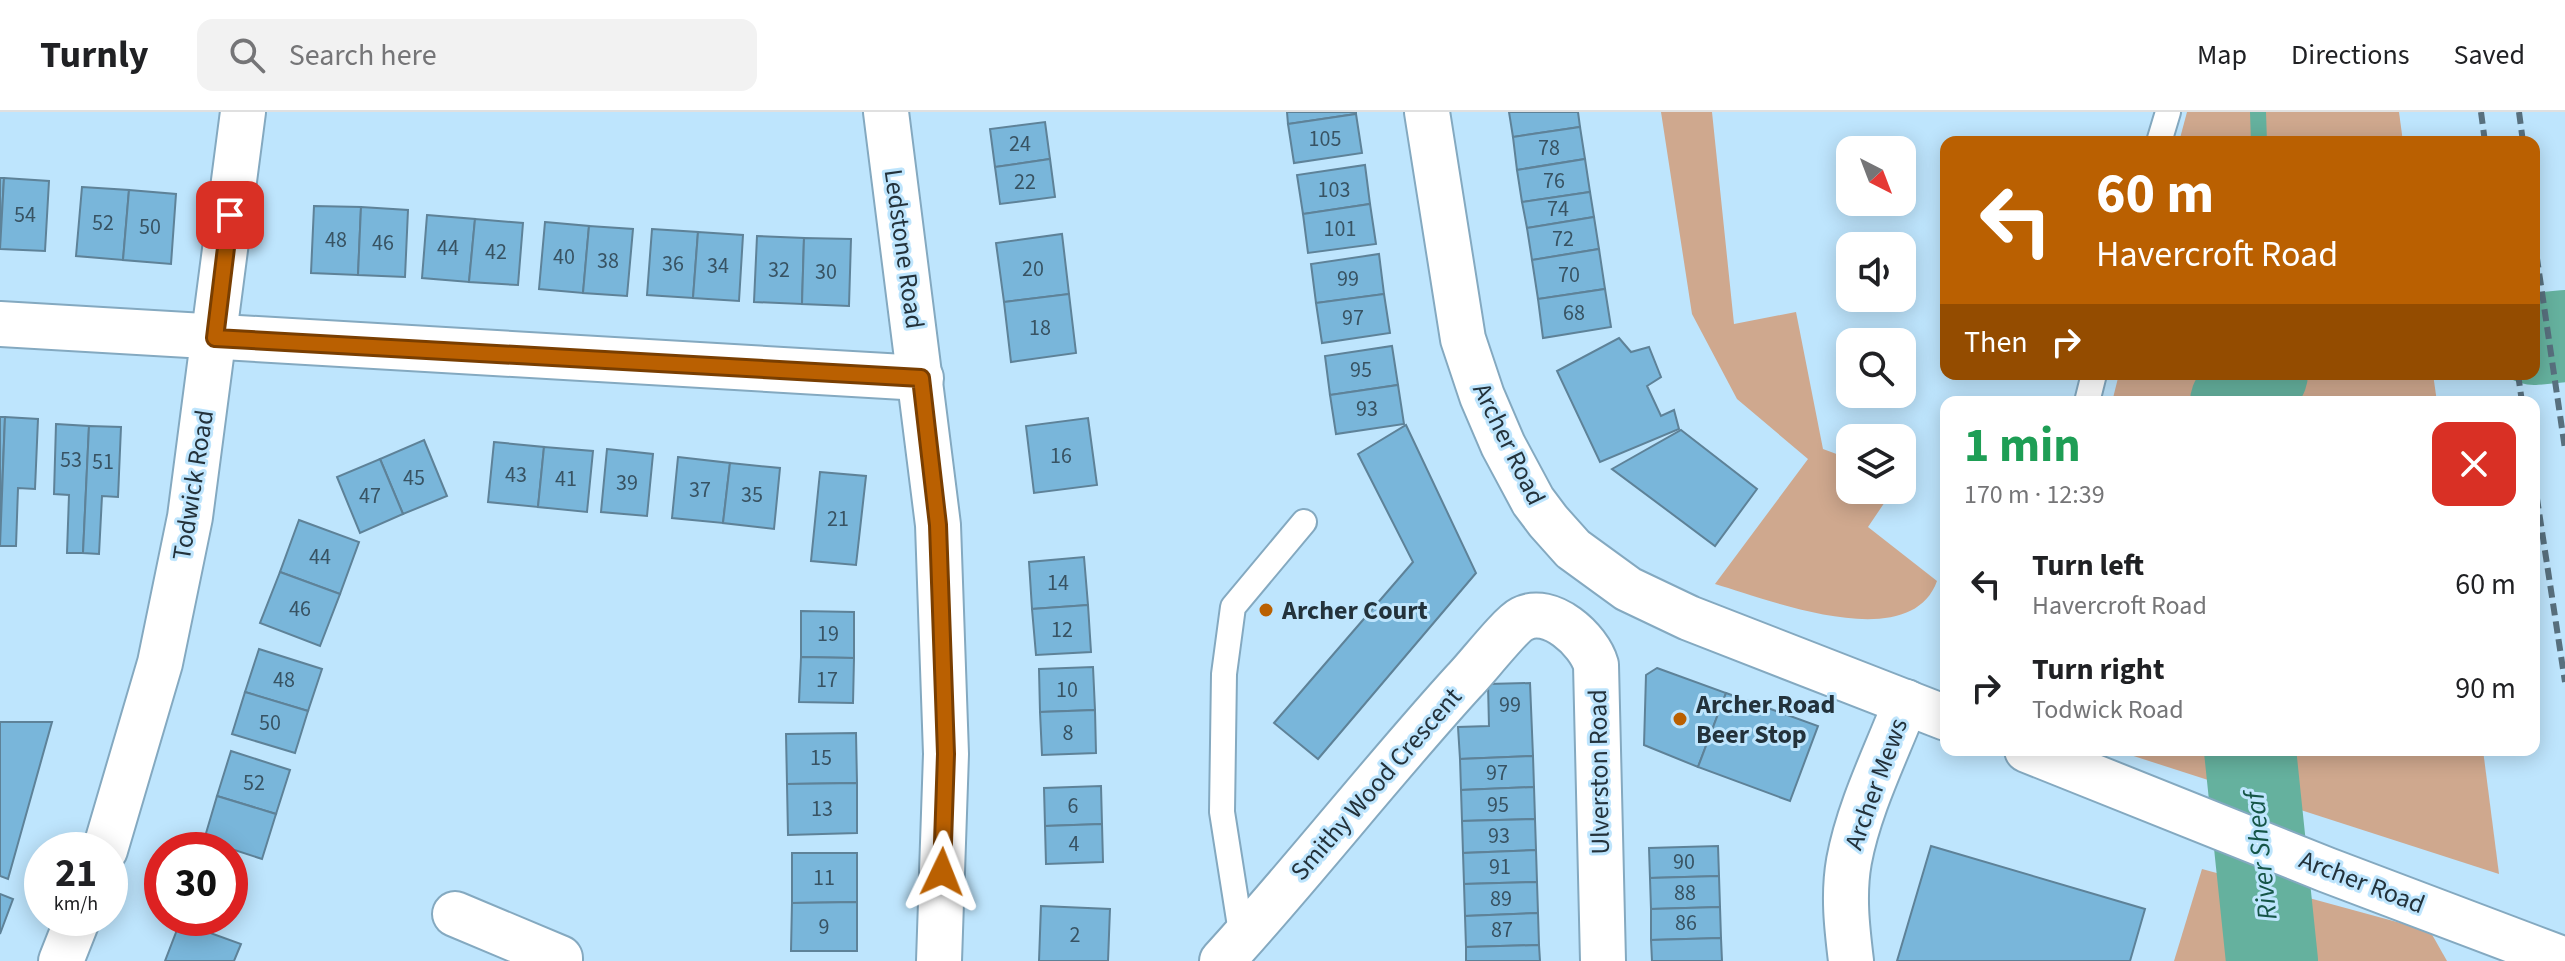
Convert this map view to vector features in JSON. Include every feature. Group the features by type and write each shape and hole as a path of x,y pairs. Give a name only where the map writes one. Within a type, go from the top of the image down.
{"street":[{"name":"Todwick Road","path":"110,832 160,663 190,517 243,112"},
{"name":"Ledstone Road","path":"886,112 938,525 946,739 939,961"},
{"name":"Archer Road","path":"1427,112 1463,339 1503,445 1533,501 1548,521 1573,549 1628,589 1689,618 1940,716"},
{"path":"0,324 921,378"},
{"name":"Smithy Wood Crescent","path":"1232,950 1484,659 1521,619 1536,617"},
{"name":"Ulverston Road","path":"1536,617 1554,620 1580,637 1589,647 1596,665 1603,961"},
{"name":"Archer Mews","path":"1851,961 1846,909 1848,863 1856,832 1906,702"},
{"name":"Archer Road","path":"2050,756 2327,870 2565,960"},
{"path":"455,914 560,958 560,961"},
{"path":"61,961 71,936"}],"lane":[{"path":"2161,136 2168,112"},
{"path":"1232,950 1222,812 1224,674 1233,607 1304,522"}],"shaded area":[{"path":"1661,112 1712,112 1734,324 1796,312 1823,449 1836,454 1836,504 1884,504 1868,527 1937,581 1922,603 1899,615 1869,619 1836,617 1715,584 1808,459 1737,399 1692,314"},
{"path":"2187,112 2399,112 2402,136 2181,136"},
{"path":"2118,380 2434,380 2436,396 2114,396"},
{"path":"2134,756 2484,756 2499,874"},
{"path":"2202,869 2430,931 2447,961 2174,961"}],"building":[{"path":"1287,112 1356,112 1356,114 1288,124"},
{"path":"1509,112 1578,112 1580,127 1513,137"},
{"path":"1356,114 1362,153 1294,163 1288,124"},
{"path":"1045,122 1050,159 995,167 990,129"},
{"path":"1580,127 1585,159 1517,170 1513,137"},
{"path":"1050,159 1055,197 1000,204 995,167"},
{"path":"1585,159 1590,192 1522,202 1517,170"},
{"path":"1365,165 1370,204 1303,214 1297,175"},
{"path":"0,178 4,178 0,249"},
{"path":"4,178 49,181 45,251 0,249"},
{"path":"82,187 129,190 123,260 76,256"},
{"path":"129,190 176,194 171,264 123,260"},
{"path":"1590,192 1594,217 1527,228 1522,202"},
{"path":"1370,204 1376,244 1308,253 1303,214"},
{"path":"314,206 361,207 358,275 311,273"},
{"path":"361,207 408,210 405,277 358,275"},
{"path":"427,215 475,219 469,282 422,278"},
{"path":"1594,217 1599,249 1532,260 1527,228"},
{"path":"475,219 523,223 518,285 469,282"},
{"path":"545,222 589,226 583,293 539,289"},
{"path":"589,226 633,229 627,296 583,293"},
{"path":"652,229 698,232 693,298 647,295"},
{"path":"698,232 743,235 739,301 693,298"},
{"path":"1062,234 1069,294 1004,302 996,243"},
{"path":"757,236 804,238 802,304 754,302"},
{"path":"804,238 851,239 849,306 802,304"},
{"path":"1599,249 1605,289 1538,299 1532,260"},
{"path":"1379,254 1384,294 1316,303 1311,264"},
{"path":"1605,289 1611,327 1543,338 1538,299"},
{"path":"1069,294 1076,353 1011,362 1004,302"},
{"path":"1384,294 1390,333 1322,343 1316,303"},
{"path":"1619,338 1631,352 1649,347 1661,377 1647,386 1661,416 1674,410 1679,429 1600,462 1557,371"},
{"path":"1392,346 1398,385 1330,395 1325,356"},
{"path":"1398,385 1404,424 1336,434 1330,395"},
{"path":"0,417 5,417 0,537"},
{"path":"5,417 38,419 35,489 18,488 16,546 0,546"},
{"path":"1088,418 1097,485 1034,493 1026,426"},
{"path":"56,424 89,426 83,553 67,553 69,495 54,494"},
{"path":"1406,425 1476,573 1318,759 1274,723 1413,562 1358,454"},
{"path":"89,426 121,427 118,497 102,496 99,554 83,553"},
{"path":"1681,430 1757,489 1715,546 1612,469"},
{"path":"424,440 447,496 403,514 380,459"},
{"path":"494,442 544,447 538,507 488,502"},
{"path":"544,447 593,451 587,512 538,507"},
{"path":"607,449 653,454 647,516 601,512"},
{"path":"678,457 730,463 723,523 672,518"},
{"path":"380,459 403,514 360,533 337,477"},
{"path":"730,463 780,468 774,529 723,523"},
{"path":"820,472 866,476 856,565 811,561"},
{"path":"299,520 359,542 340,594 280,572"},
{"path":"1084,557 1088,605 1032,609 1029,562"},
{"path":"280,572 340,594 320,646 260,623"},
{"path":"1088,605 1091,652 1036,655 1032,609"},
{"path":"801,611 854,612 854,658 801,657"},
{"path":"259,649 322,669 308,711 245,692"},
{"path":"801,657 854,658 853,703 799,702"},
{"path":"1093,667 1095,710 1040,712 1039,669"},
{"name":"Archer Road Beer Stop","path":"1657,668 1726,693 1698,767 1644,745 1646,675"},
{"path":"1530,683 1533,756 1460,759 1458,727 1489,726 1488,684"},
{"path":"245,692 308,711 295,753 232,734"},
{"path":"1726,693 1818,726 1790,801 1698,767"},
{"path":"1095,710 1096,753 1042,755 1040,712"},
{"path":"0,722 52,722 8,879 0,876"},
{"path":"856,733 857,783 787,784 786,734"},
{"path":"231,751 290,770 276,814 217,796"},
{"path":"1533,756 1534,787 1461,790 1460,759"},
{"path":"857,783 857,833 788,835 787,784"},
{"path":"1101,786 1102,824 1045,826 1044,788"},
{"path":"1534,787 1535,819 1462,821 1461,790"},
{"path":"217,796 276,814 262,859 248,854 248,832 206,832"},
{"path":"1535,819 1536,850 1463,853 1462,821"},
{"path":"1102,824 1103,862 1046,864 1045,826"},
{"path":"1718,846 1719,876 1650,878 1649,848"},
{"path":"1931,846 2145,909 2130,961 1897,961"},
{"path":"1536,850 1537,882 1464,884 1463,853"},
{"path":"792,853 857,853 857,902 792,903"},
{"path":"1719,876 1720,907 1651,909 1650,878"},
{"path":"1537,882 1538,913 1465,916 1464,884"},
{"path":"0,894 13,899 0,934"},
{"path":"857,902 857,951 791,951 792,903"},
{"path":"1041,906 1110,909 1108,961 1039,961"},
{"path":"1720,907 1721,938 1651,940 1651,909"},
{"path":"1538,913 1539,945 1466,947 1465,916"},
{"path":"175,936 219,936 241,944 234,961 165,961"},
{"path":"1721,938 1722,961 1652,961 1651,940"},
{"path":"1539,945 1540,961 1466,961 1466,947"}],"waterway":[{"path":"2258,112 2259,136"},
{"name":"River Sheaf","path":"2540,338 2565,336"},
{"name":"River Sheaf","path":"2242,396 2256,380"},
{"name":"River Sheaf","path":"2251,756 2272,961"}],"railway":[{"path":"2481,112 2484,136"},
{"path":"2519,112 2522,136"},
{"path":"2540,279 2565,449"},
{"path":"2519,380 2521,396"},
{"path":"2540,518 2565,682"}],"place":[{"name":"Archer Court","path":"1266,610"},
{"name":"Archer Road Beer Stop","path":"1680,719"}],"route":[{"path":"230,215 215,338 921,378 938,525 946,754 942,872"}]}
